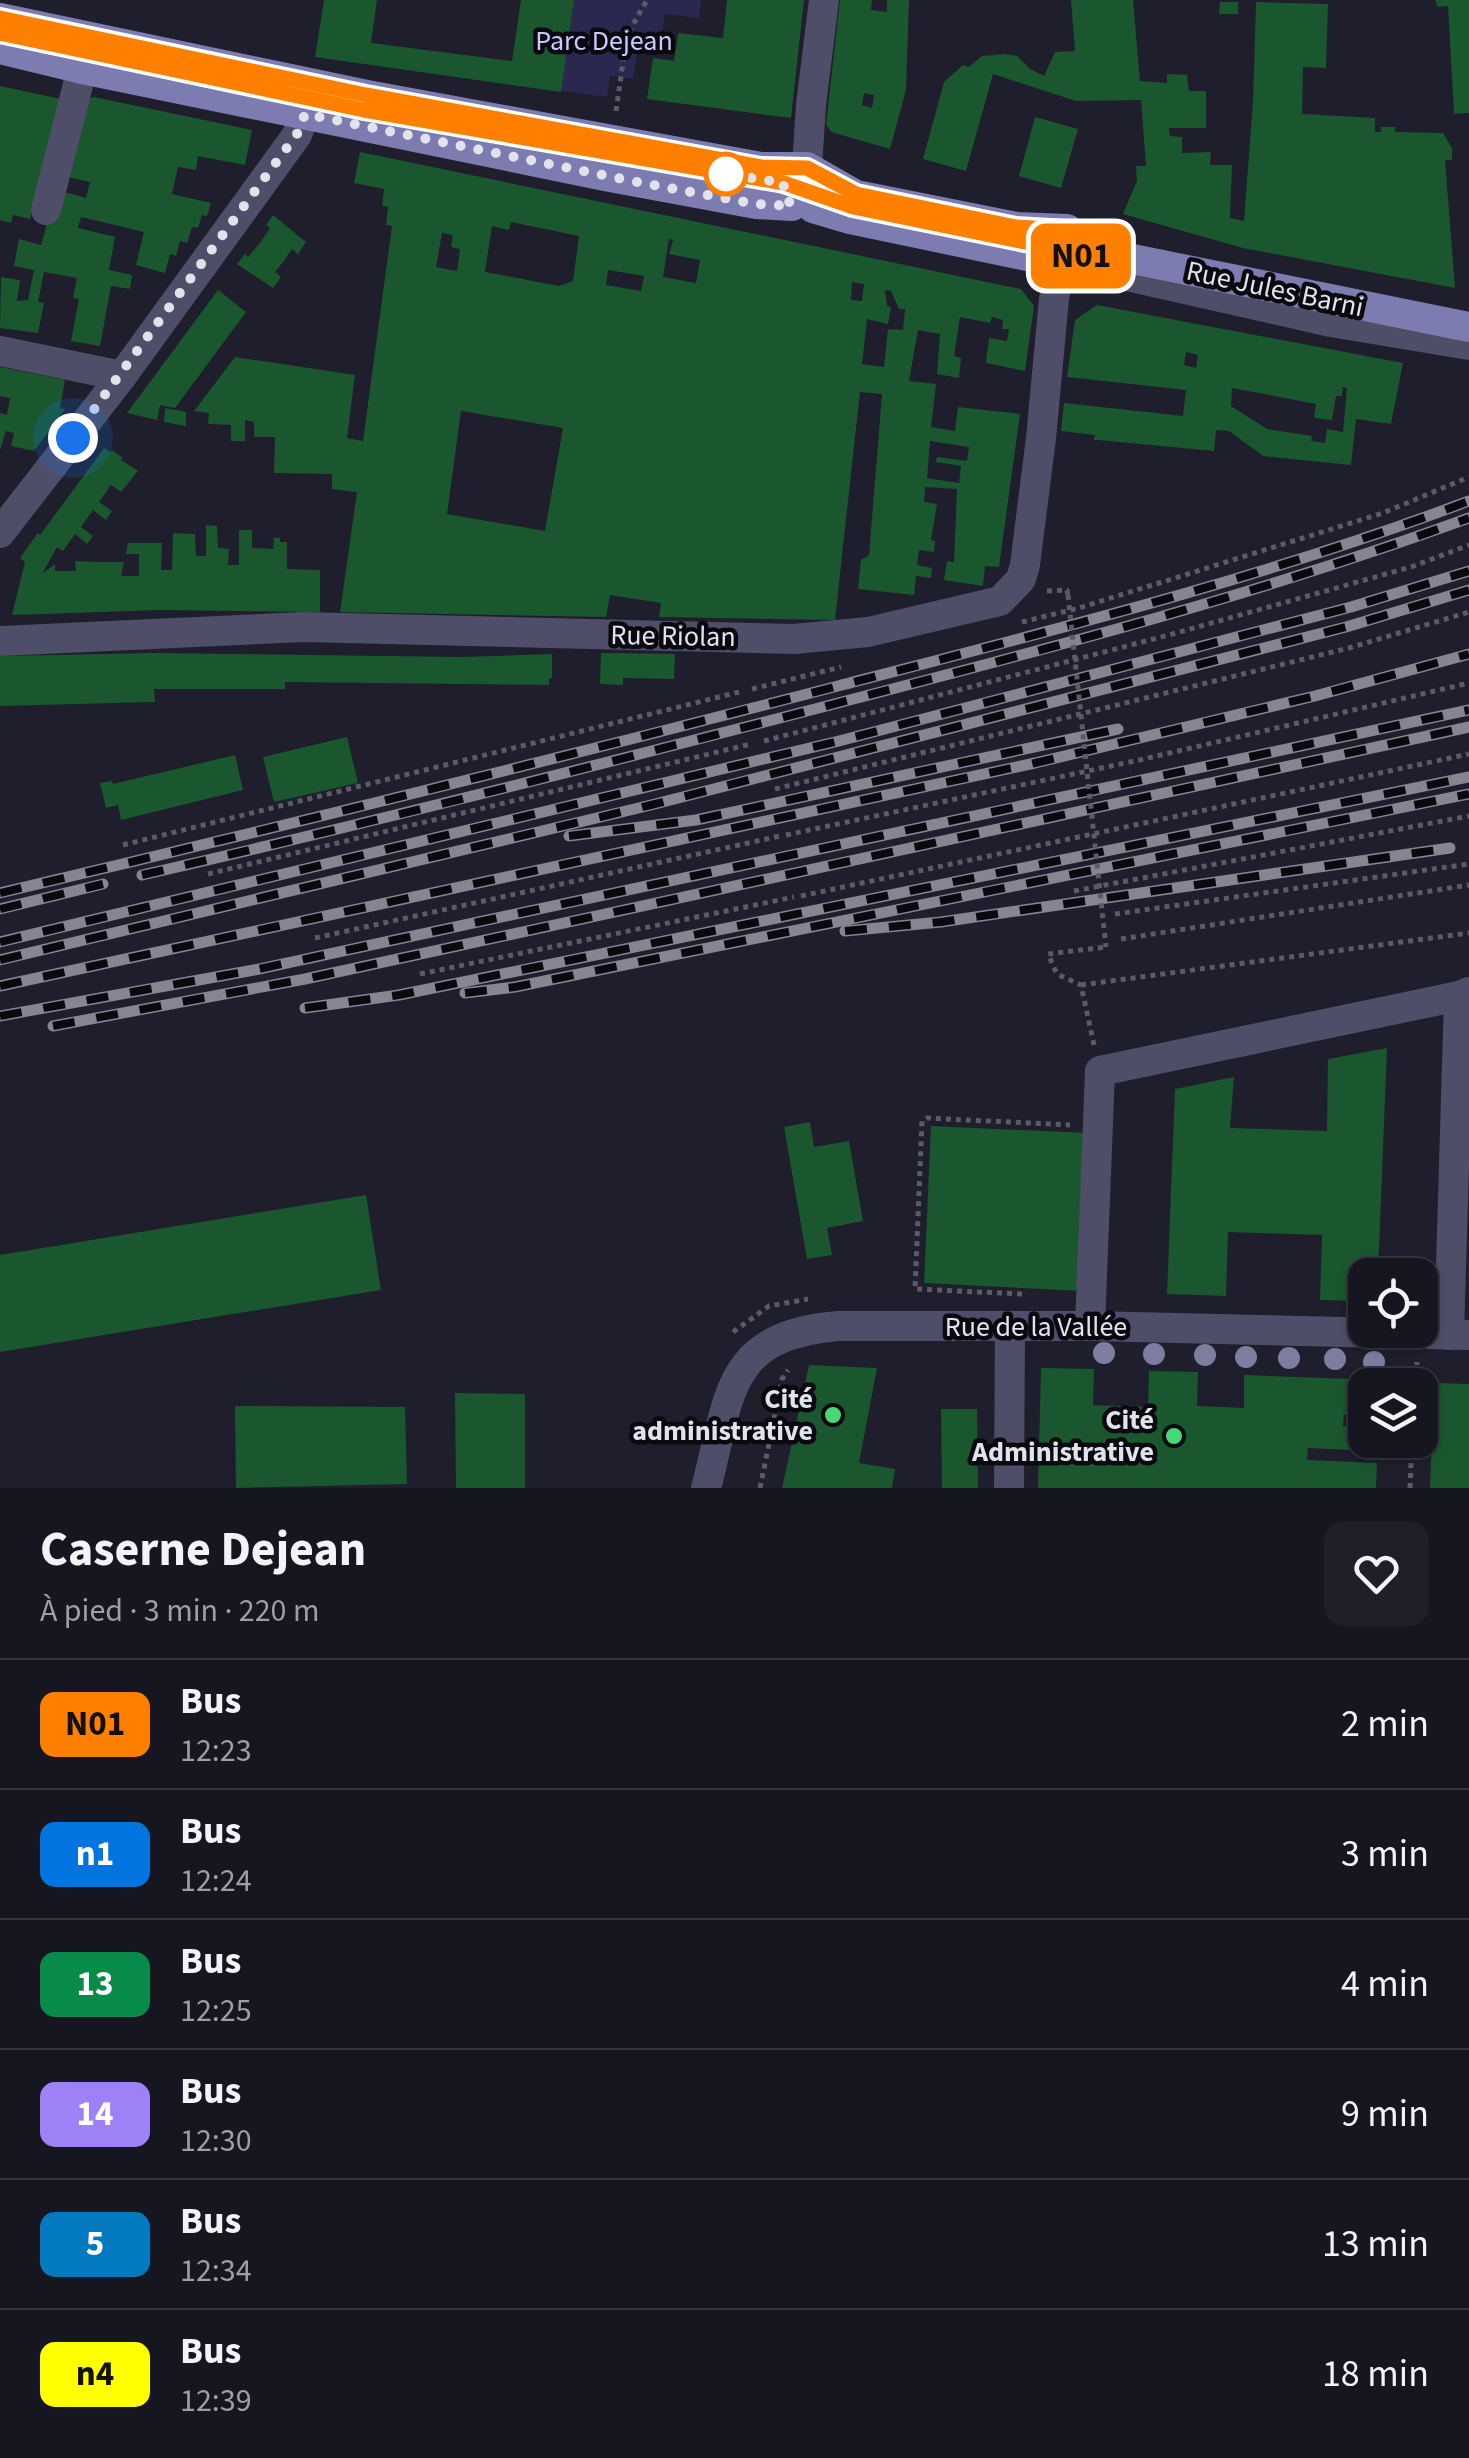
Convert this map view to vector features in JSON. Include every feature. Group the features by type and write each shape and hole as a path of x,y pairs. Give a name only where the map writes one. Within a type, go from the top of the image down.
{"main road":[{"name":"Rue Jules Barni","path":"0,18 366,95 761,167 806,186 1016,227 1059,255 1098,252 1469,327"},
{"name":"Rue Jules Barni","path":"0,49 82,69 756,204 806,186"}],"street":[{"path":"0,33 364,110 806,186 824,0"},
{"path":"46,210 82,69"},
{"path":"0,533 122,376 297,134 305,114"},
{"path":"1059,255 1092,268 1332,322 1469,346"},
{"name":"Rue Riolan","path":"0,641 303,627 794,639 868,632 1000,601 1011,594 1025,565 1042,438 1059,255"},
{"path":"0,351 122,376"},
{"path":"1090,1326 1100,1071 1464,994 1459,1335"},
{"path":"1009,1488 1010,1326"},
{"name":"Rue de la Vallée","path":"706,1488 733,1384 750,1356 800,1329 1090,1326 1459,1335"}],"path":[{"path":"610,140 628,36 647,0"},
{"path":"1005,626 1079,608 1383,513 1469,477"},
{"path":"764,741 1169,635 1411,567 1469,545"},
{"path":"1038,592 1067,590 1068,595 1106,947 1048,954 1057,974 1081,985 1469,933"},
{"path":"776,789 1348,648 1469,612"},
{"path":"752,689 856,663"},
{"path":"314,938 1144,759 1469,682"},
{"path":"123,844 738,692"},
{"path":"208,874 751,744"},
{"path":"420,974 1469,754"},
{"path":"1074,892 1469,816"},
{"path":"1116,914 1469,864"},
{"path":"1121,939 1469,885"},
{"path":"1081,985 1100,1071"},
{"path":"1032,1294 915,1289 922,1121 927,1118 1098,1126"},
{"path":"760,1488 782,1378 790,1367"},
{"path":"1410,1488 1411,1458"}],"green space":[{"name":"Parc Dejean","path":"574,0 701,0 699,18 665,14 659,45 639,43 633,79 610,76 607,97 561,91"}],"building":[{"path":"324,0 377,0 371,43 512,61 521,0 574,0 561,92 315,57"},
{"path":"727,0 804,0 791,118 647,99 653,58 674,61 678,33 723,38"},
{"path":"840,0 872,0 871,10 887,12 887,0 909,0 906,90 890,149 831,132 826,124","holes":["864,93 874,95 872,108 862,105"]},
{"path":"1071,0 1133,0 1140,81 1167,83 1167,74 1187,75 1189,91 1206,91 1206,128 1169,128 1170,136 1182,137 1182,153 1211,152 1210,165 1232,165 1230,218 1244,221 1256,2 1328,4 1326,68 1303,67 1302,114 1375,118 1375,132 1381,132 1381,127 1395,127 1395,132 1443,133 1452,148 1452,160 1445,160 1455,288 1243,248 1123,214 1137,181 1136,166 1146,166 1141,100 1076,101 993,74 966,171 923,159 944,82 963,65 969,67 982,56 1005,54 1017,56 1044,76 1055,52 1075,51"},
{"path":"1435,0 1469,0 1469,113 1454,114 1448,6 1438,7"},
{"path":"1220,2 1238,2 1238,14 1219,14"},
{"path":"0,86 61,99 30,219 13,215 11,223 0,220"},
{"path":"94,97 252,130 245,165 198,156 196,170 178,167 172,194 211,203 198,228 192,227 187,243 180,241 176,256 170,254 165,273 136,265 144,232 81,217 78,228 115,237 109,270 132,275 130,289 111,286 100,346 71,341 79,299 73,298 77,278 44,272 38,302 44,303 38,333 0,328 1,277 20,280 17,301 28,300 34,270 14,266 19,239 41,245 48,220 56,222 64,192 86,198 90,182 68,177 87,99"},
{"path":"1035,117 1078,129 1061,188 1019,176"},
{"path":"360,152 1021,289 1034,306 1025,371 986,363 989,338 1007,341 1009,329 1002,329 1003,320 992,317 990,323 960,317 954,356 961,358 959,378 937,374 940,334 918,330 909,381 936,384 931,427 955,431 958,407 1020,414 999,567 985,566 983,586 944,580 947,561 954,562 957,489 925,487 924,502 937,504 931,540 935,541 934,552 919,550 917,565 932,568 931,578 916,576 914,595 858,589 861,560 869,555 882,394 860,392 835,620 659,617 661,603 610,595 606,617 340,612 357,492 332,489 332,474 274,473 275,437 254,437 254,422 245,420 245,441 231,441 231,425 208,424 209,413 194,411 235,357 355,375 347,438 363,441 392,226 386,225 384,189 354,183","holes":["511,222 579,236 573,281 559,286 485,272 492,226 509,230","442,233 453,235 451,247 460,249 457,271 436,267","669,239 673,240 669,254 700,260 696,283 663,277","608,270 644,276 641,291 606,285","852,282 864,284 862,301 851,300","885,290 891,291 899,309 905,309 903,330 888,329 884,367 862,364 867,319 888,324 891,307 887,306","461,411 563,428 545,531 447,514","930,441 969,447 967,461 937,457 936,462 961,466 959,483 927,478"]},
{"path":"273,215 306,242 298,254 292,249 275,272 281,277 273,288 237,264 260,243"},
{"path":"218,290 246,312 175,408 160,405 157,420 127,413"},
{"path":"1097,305 1403,363 1391,424 1356,419 1351,465 1263,456 1229,431 1216,430 1214,451 1094,440 1095,435 1061,431 1064,403 1183,416 1186,390 1067,377 1075,320","holes":["1186,352 1198,355 1196,368 1184,365","1343,387 1347,388 1343,432 1327,429 1325,443 1311,441 1312,436 1267,429 1231,406 1232,388 1316,404 1314,418 1332,420 1336,396 1342,396"]},
{"path":"0,367 65,380 60,408 65,409 34,451 11,446 14,433 6,431 0,450 0,413 7,415 10,398 0,396"},
{"path":"165,408 186,412 186,426 164,422"},
{"path":"104,448 138,471 121,492 111,485 99,502 112,511 106,520 93,510 81,527 93,536 87,544 75,534 63,551 57,547 42,574 55,564 55,571 76,571 75,561 124,562 121,576 139,576 139,554 126,554 128,543 162,543 161,570 172,570 173,533 195,534 196,556 206,556 206,525 217,526 218,548 229,549 228,565 239,565 239,530 252,530 252,548 273,549 274,538 287,542 287,569 320,570 320,612 160,610 12,615 25,562 20,558"},
{"path":"154,653 461,657 552,654 552,678 549,685 285,682 285,689 154,689 155,702 0,706 0,656"},
{"path":"601,653 675,654 674,679 623,678 623,685 600,684"},
{"path":"347,737 358,783 274,802 263,757"},
{"path":"235,755 243,790 121,820 118,805 106,808 100,783 113,784"},
{"path":"1387,1048 1379,1258 1348,1258 1348,1301 1320,1300 1322,1235 1228,1232 1226,1296 1167,1294 1175,1089 1234,1077 1230,1128 1327,1131 1328,1059"},
{"path":"810,1122 814,1147 849,1141 863,1221 827,1228 832,1255 807,1259 784,1127"},
{"path":"931,1126 1088,1133 1081,1291 924,1283"},
{"path":"366,1195 381,1290 0,1352 0,1255"},
{"name":"Cité administrative","path":"809,1365 877,1368 859,1463 895,1469 892,1488 782,1488"},
{"name":"Cité Administrative","path":"1041,1368 1094,1369 1093,1405 1148,1407 1149,1371 1198,1372 1197,1406 1244,1408 1244,1375 1348,1379 1343,1426 1348,1426 1348,1450 1308,1448 1307,1460 1377,1463 1376,1488 1038,1488"},
{"path":"1438,1383 1469,1384 1469,1488 1430,1488 1431,1458 1438,1458"},
{"path":"455,1393 525,1394 525,1488 456,1488"},
{"path":"235,1406 405,1407 407,1484 236,1488"},
{"path":"941,1409 977,1409 978,1488 942,1488"}],"railway":[{"path":"0,893 525,766 1077,624 1314,555 1469,501"},
{"path":"142,875 578,770 1077,640 1313,571 1469,518"},
{"path":"0,942 839,741 1351,607 1469,571"},
{"path":"0,960 651,805 1346,627 1469,590"},
{"path":"0,986 1035,763 1315,696 1469,654"},
{"path":"0,1016 254,970 1469,710"},
{"path":"53,1026 305,979 1469,727"},
{"path":"569,836 696,820 1118,729"},
{"path":"305,1008 399,995 1469,777"},
{"path":"465,993 515,987 1469,794"},
{"path":"845,931 941,922 1450,848"},
{"path":"0,909 103,884"}],"bus line":[{"name":"N01","path":"0,18 366,95 761,167 807,168 856,194 1016,227 1067,230 1078,236 1082,254 1074,268 1056,272 1045,265 1039,248 1030,243 853,207 784,183 364,110 0,33"}],"place":[{"name":"Cité administrative","path":"833,1415"},
{"name":"Cité Administrative","path":"1174,1436"}],"route":[{"path":"73,438 297,134 305,114 642,183 756,204 792,206 783,193 784,183 726,174"}]}
